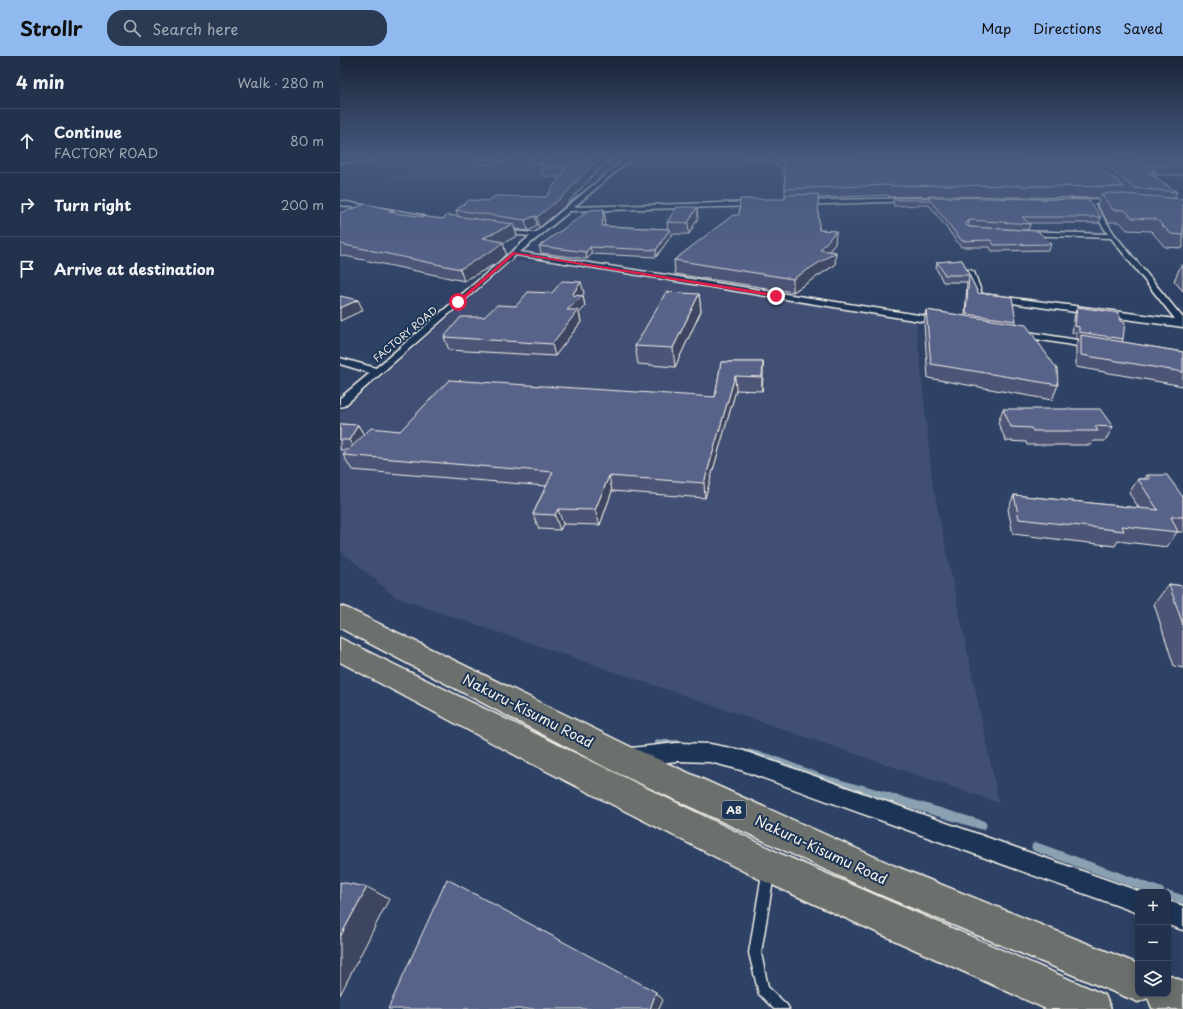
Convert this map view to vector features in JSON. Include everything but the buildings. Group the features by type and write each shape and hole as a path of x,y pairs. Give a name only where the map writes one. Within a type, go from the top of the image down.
{"highway":[{"name":"Nakuru-Kisumu Road","path":"340,616 620,758 886,880 1135,981"},
{"path":"340,649 536,751 769,866 1061,1002 1091,1009"},
{"path":"1171,996 1183,1001"}],"street":[{"name":"FACTORY ROAD","path":"340,404 376,371 576,201"},
{"path":"792,203 855,201"},
{"path":"1083,201 1090,202 1113,236 1183,324"},
{"path":"1116,201 1123,202"},
{"path":"340,203 430,219"},
{"path":"568,209 769,204"},
{"path":"492,230 537,234"},
{"path":"1016,232 1076,236 1113,236"},
{"path":"514,253 956,324"},
{"path":"970,272 979,296 1183,324"},
{"path":"1003,331 1105,347"},
{"path":"340,361 376,371"},
{"path":"620,758 677,752 710,753 741,760 1135,901"},
{"path":"1171,914 1183,918"}],"lane":[{"path":"769,866 755,953 763,990 783,1009"}],"shaded area":[{"path":"513,261 537,261 916,321 933,487 999,803 395,597 340,550 340,413"}],"waterway":[{"path":"658,743 681,744"},
{"path":"749,753 770,758 819,777 864,790"},
{"path":"861,789 982,825"},
{"path":"1036,847 1152,889"},
{"path":"1171,896 1183,900"}],"route":[{"path":"458,302 514,253 776,296"}]}
